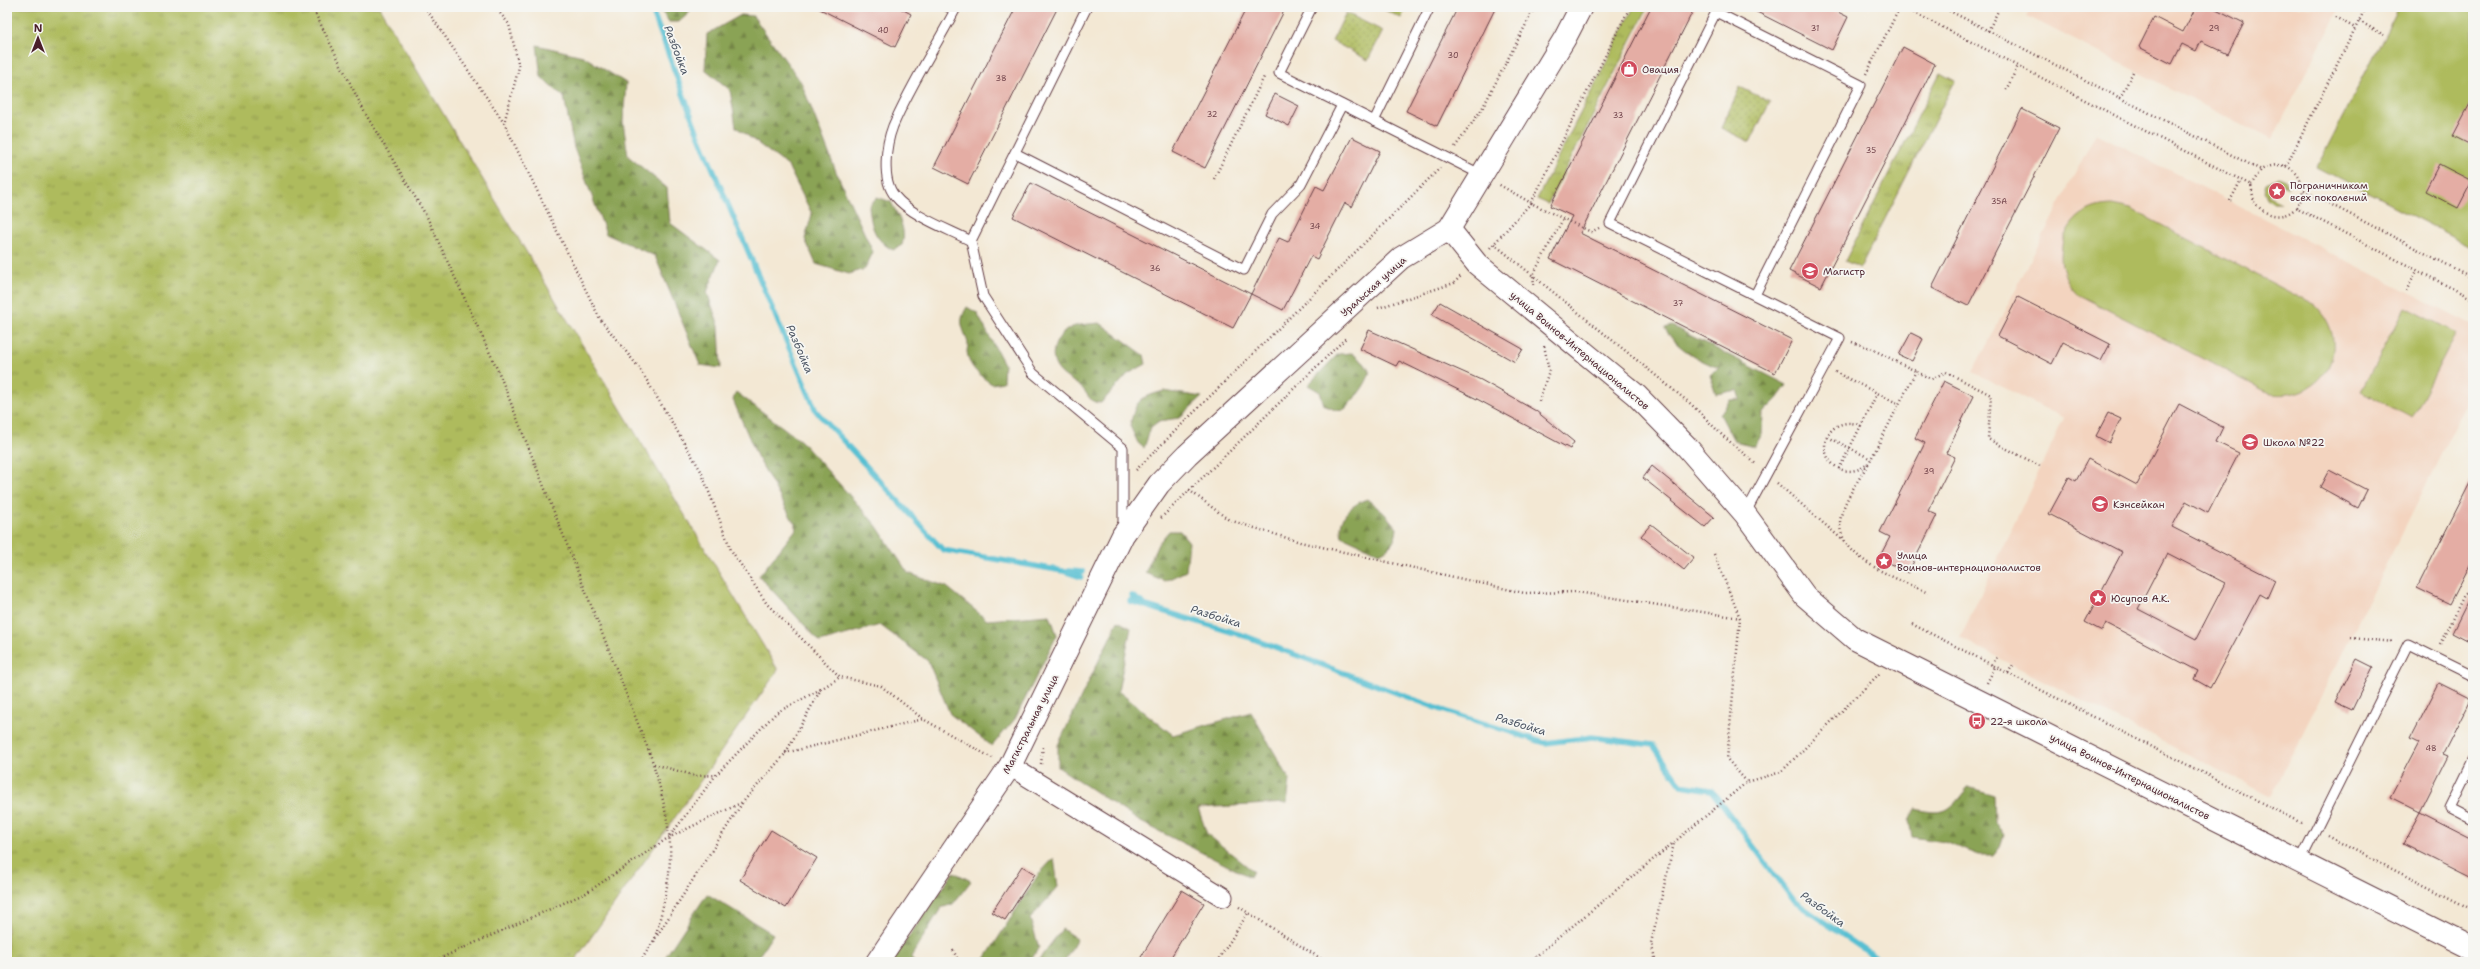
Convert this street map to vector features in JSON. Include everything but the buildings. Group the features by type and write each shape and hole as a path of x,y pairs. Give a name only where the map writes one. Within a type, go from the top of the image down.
{"street":[{"name":"Уральская улица","path":"1123,535 1159,484 1187,455 1401,258 1449,229 1565,38 1581,7"},
{"name":"улица Воинов-Интернационалистов","path":"1449,229 1477,264 1636,395 1686,446 1745,514 1805,596 1855,639 2473,949"},
{"name":"Магистральная улица","path":"877,962 1010,766 1123,535"},
{"path":"1010,766 1223,896"}],"lane":[{"path":"948,7 955,10 893,127 887,152 887,177 894,195 906,207 971,241"},
{"path":"1087,7 971,241 983,296 1033,373 1123,448 1123,535"},
{"path":"1312,7 1279,73 1482,175"},
{"path":"1374,121 1430,7"},
{"path":"1745,514 1840,338 1610,223 1716,12 1861,85 1755,295"},
{"path":"1015,153 1244,270 1272,214 1301,184 1342,105"},
{"path":"2300,861 2408,644 2473,676"},
{"path":"2473,761 2450,808 2473,820"}],"path":[{"path":"312,7 365,113 427,217 495,366 568,542 654,764 660,784 668,838 669,877 654,942"},
{"path":"425,7 504,123 600,319 640,369 702,471 731,550 767,604 840,677 881,686 923,719 977,752 1010,766"},
{"path":"495,7 509,24 519,67 504,123"},
{"path":"1124,482 1439,170 1482,109 1535,7"},
{"path":"1630,7 1531,203 1494,244 1692,405 1722,435 1845,542 1860,560 1928,593"},
{"path":"1861,85 1902,7 2251,185"},
{"path":"1942,7 2261,170"},
{"path":"1988,31 2000,7"},
{"path":"2286,166 2366,7"},
{"path":"2334,17 2355,28"},
{"path":"2359,22 2384,35"},
{"path":"2006,90 2018,66"},
{"path":"2120,98 2134,70"},
{"path":"1214,179 1268,71"},
{"path":"2278,164 2286,166 2299,176 2303,190 2302,198 2296,208 2284,215 2267,214 2254,202 2251,185 2261,170 2278,164"},
{"path":"1482,175 1531,203 1591,232 1610,223"},
{"path":"2230,201 2241,180"},
{"path":"2303,190 2473,278"},
{"path":"2296,208 2473,299"},
{"path":"1533,275 1563,219"},
{"path":"2406,291 2417,271"},
{"path":"1373,313 1378,307 1454,283"},
{"path":"1157,523 1189,490 1350,335"},
{"path":"1840,338 1870,348 1931,379 1946,372 1991,395 1988,439 2040,466"},
{"path":"1824,366 1899,404"},
{"path":"1845,542 1839,525 1841,514 1916,371"},
{"path":"1840,469 1877,394"},
{"path":"1861,426 1849,423 1841,424 1834,428 1828,437 1825,451 1828,459 1840,469 1855,471 1868,463"},
{"path":"1828,437 1871,459"},
{"path":"1189,490 1229,520 1300,542 1524,593 1576,592 1740,618"},
{"path":"1714,554 1740,618 1727,759 1747,782"},
{"path":"2434,657 2464,595 2473,589"},
{"path":"1912,624 2473,910"},
{"path":"2350,638 2408,644"},
{"path":"1986,683 1997,656"},
{"path":"1529,962 1747,782 1781,772 1894,658"},
{"path":"2008,673 2013,665"},
{"path":"668,838 716,775 776,713 840,677"},
{"path":"640,962 744,802 784,754 821,689"},
{"path":"784,754 923,719"},
{"path":"654,764 696,776 716,775"},
{"path":"432,962 586,893 668,838 744,802"},
{"path":"1656,962 1651,943 1674,843"},
{"path":"1223,896 1326,962"},
{"path":"1217,962 1248,913"},
{"path":"953,950 959,962"}],"shaded area":[{"path":"2032,7 2340,7 2272,140 2027,16"},
{"name":"Школа №22","path":"2096,133 2473,325 2473,390 2271,797 1960,638 2064,418 1973,372"}],"green space":[{"path":"7,7 379,7 778,670 574,962 7,962"},
{"path":"659,7 690,7 690,12 679,22 669,22"},
{"path":"1379,7 1407,7 1401,18"},
{"path":"1634,7 1648,7 1548,204 1537,199"},
{"path":"2399,7 2473,7 2473,247 2317,167"},
{"path":"1346,13 1383,31 1368,60 1332,41"},
{"path":"741,15 753,16 801,82 837,174 873,252 865,269 849,274 816,264 805,239 812,214 788,166 736,127 730,90 705,69 707,34"},
{"path":"537,45 583,56 626,83 623,122 628,156 667,188 670,223 720,260 707,292 719,326 721,368 700,365 655,256 606,234 574,148 564,97 541,77"},
{"path":"1940,73 1955,81 1860,268 1845,261"},
{"path":"1740,87 1770,102 1750,142 1721,128"},
{"path":"2277,177 2285,180 2289,188 2275,181 2268,195 2281,202 2273,202 2267,198 2264,191 2266,183"},
{"path":"877,197 891,202 903,228 902,245 893,250 882,242 872,226 869,206"},
{"path":"2112,205 2131,209 2316,306 2327,321 2333,337 2333,353 2328,367 2319,380 2306,389 2290,394 2271,394 2079,295 2068,282 2062,268 2061,253 2064,238 2071,225 2081,215 2095,208"},
{"path":"967,307 977,313 1004,364 1003,382 992,384 979,375 970,363 967,352 968,342 962,324 962,316"},
{"path":"2406,307 2456,333 2412,418 2361,391"},
{"path":"1100,323 1144,355 1146,364 1128,374 1101,403 1097,403 1088,397 1083,389 1066,377 1057,368 1053,356 1056,343 1059,338 1069,329 1078,325"},
{"path":"1672,326 1787,385 1777,399 1763,413 1762,434 1755,446 1734,441 1720,414 1730,400 1740,399 1737,390 1716,394 1710,375 1719,368 1696,357 1681,347 1669,335 1665,328"},
{"path":"1352,353 1364,363 1370,372 1363,387 1345,409 1335,410 1324,405 1320,392 1308,385 1338,354"},
{"path":"1164,391 1202,397 1179,418 1159,421 1151,427 1144,448 1138,443 1130,426 1134,411 1143,398"},
{"path":"736,392 801,441 876,525 908,573 947,587 987,620 1050,615 1057,635 1015,719 992,746 950,714 928,661 880,625 820,642 759,576 797,528 757,456 733,400"},
{"path":"1367,499 1384,513 1397,528 1392,544 1387,549 1379,553 1342,536 1341,529 1343,518 1351,508"},
{"path":"1169,531 1180,531 1189,542 1186,571 1165,581 1145,573 1158,544"},
{"path":"1118,621 1131,628 1118,691 1173,735 1251,712 1290,780 1287,803 1198,808 1207,834 1253,871 1250,877 1139,821 1058,767 1058,745"},
{"path":"1968,787 1994,795 1995,822 2004,835 2001,845 1993,855 1979,855 1945,842 1912,837 1909,821 1915,809 1934,812 1946,810 1956,802"},
{"path":"1054,858 1058,887 1030,919 1039,947 1030,962 983,962 1038,875"},
{"path":"954,872 971,881 953,904 941,908 911,957 914,962 891,962"},
{"path":"707,894 773,934 755,962 662,962"},
{"path":"1062,929 1077,939 1064,962 1037,962"}],"waterway":[{"name":"Разбойка","path":"651,7 698,134 816,411 943,550 1063,571 1081,577"},
{"name":"Разбойка","path":"1069,571 1083,572"},
{"name":"Разбойка","path":"1132,596 1143,603"},
{"name":"Разбойка","path":"1130,601 1248,637 1442,710 1545,743 1592,737 1653,745 1681,785 1711,790 1795,902 1882,962"}],"place":[{"name":"Овация","path":"1629,69"},
{"name":"Пограничникам всех поколений","path":"2277,191"},
{"name":"Магистр","path":"1810,271"},
{"name":"Школа №22","path":"2250,442"},
{"name":"Кэнсейкан","path":"2100,504"},
{"name":"Улица Воинов-интернационалистов","path":"1884,561"},
{"name":"Юсупов А.К.","path":"2098,598"},
{"name":"22-я школа","path":"1977,721"}]}
